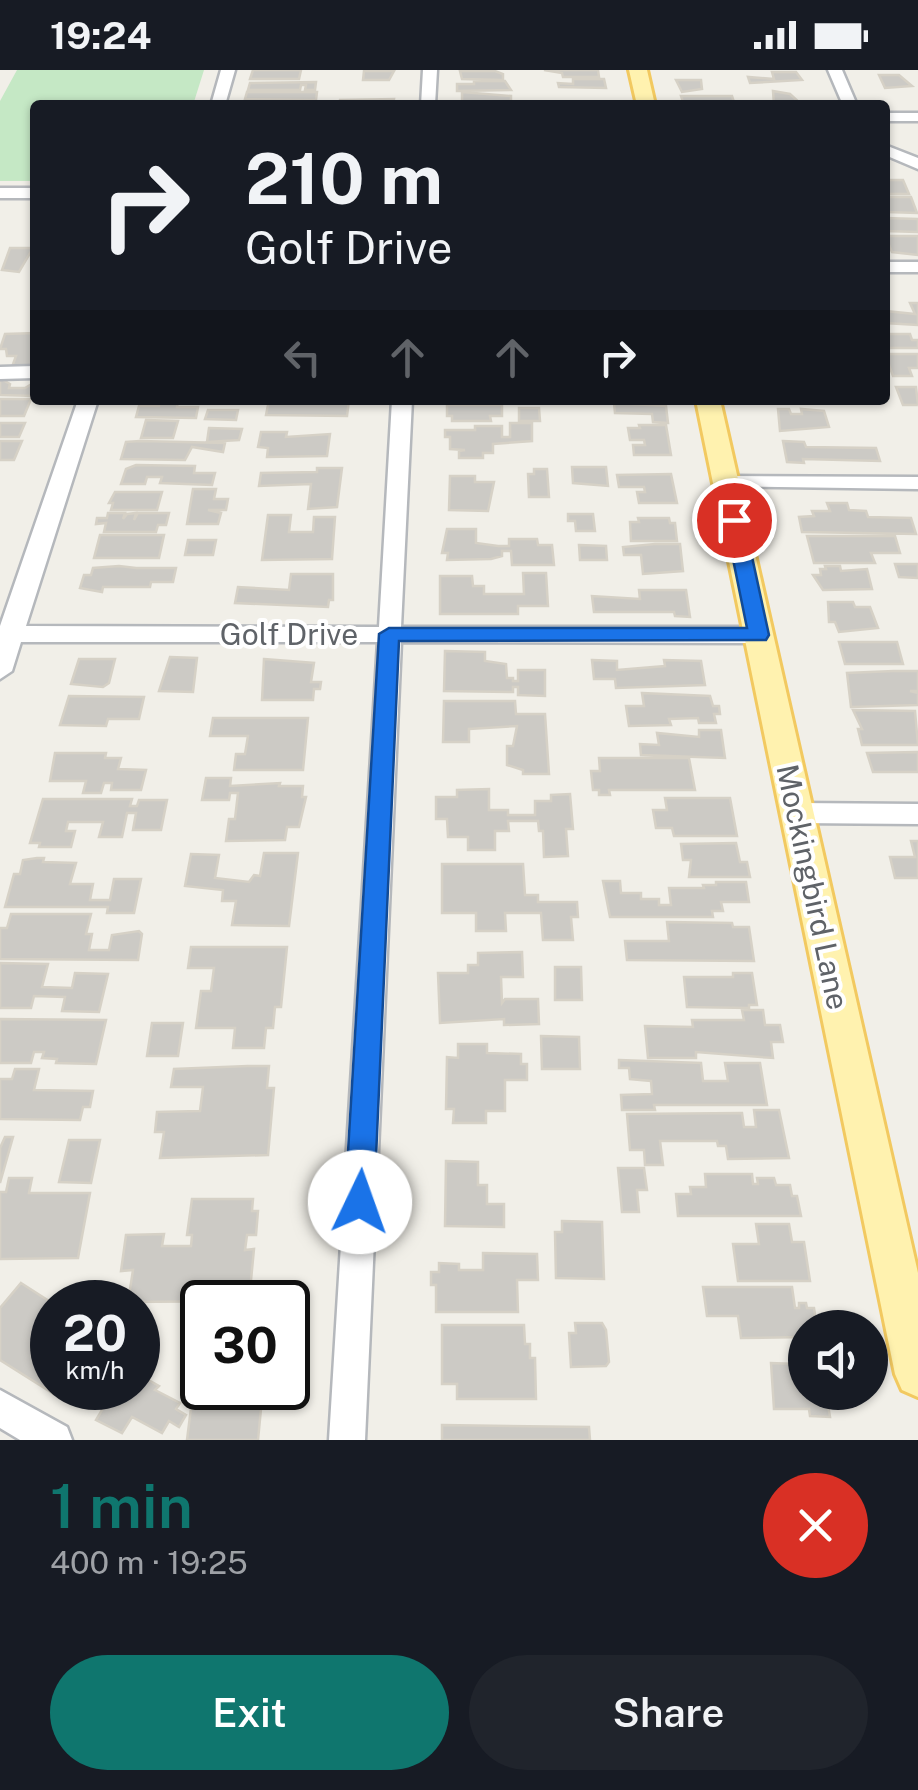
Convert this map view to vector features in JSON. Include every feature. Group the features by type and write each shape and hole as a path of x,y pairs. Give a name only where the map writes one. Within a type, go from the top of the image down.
{"main road":[{"path":"638,70 645,100"},
{"name":"Mockingbird Lane","path":"709,405 918,1374"}],"street":[{"path":"219,100 228,70"},
{"path":"428,100 430,70"},
{"path":"835,70 848,100"},
{"path":"890,117 918,117"},
{"path":"890,151 918,164"},
{"path":"0,194 30,194"},
{"path":"890,267 918,267"},
{"path":"0,372 30,372"},
{"path":"0,671 6,634 86,405"},
{"path":"347,1440 402,405"},
{"path":"726,482 918,483"},
{"name":"Golf Drive","path":"6,634 759,635"},
{"path":"798,814 918,814"},
{"path":"0,1408 54,1440"}],"green space":[{"path":"17,70 204,70 195,100 30,100 30,181 0,181 0,101"}],"building":[{"path":"253,70 301,70 299,79 250,79"},
{"path":"544,70 598,70 599,77 563,77 562,73"},
{"path":"364,71 394,71 389,80 363,80"},
{"path":"460,71 495,71 503,74 503,80 462,79"},
{"path":"772,72 796,72 802,80 750,83 748,77 774,79"},
{"path":"879,75 899,75 912,86 885,88"},
{"path":"573,79 604,79 606,88 559,87 558,83 573,84"},
{"path":"676,80 701,80 702,89 682,92"},
{"path":"505,81 511,90 457,91 457,84"},
{"path":"316,82 315,90 305,90 306,85 301,85 300,90 248,90 250,83"},
{"path":"773,91 790,94 797,100 774,100"},
{"path":"247,92 317,92 316,100 245,99"},
{"path":"462,92 511,96 511,100 462,100"},
{"path":"681,96 732,96 733,100 682,100"},
{"path":"890,180 903,180 909,194 890,194"},
{"path":"890,197 911,197 917,213 890,212"},
{"path":"890,218 918,219 918,232 890,231"},
{"path":"890,236 918,236 918,255 892,252"},
{"path":"10,248 30,248 19,272 2,270"},
{"path":"910,303 918,303 918,325 890,323 890,312 915,314"},
{"path":"30,333 30,366 12,367 16,356 7,356 6,349 0,349 5,334"},
{"path":"890,334 910,334 912,340 918,340 918,348 890,348"},
{"path":"890,354 918,354 918,368 909,368 912,376 893,376"},
{"path":"0,378 10,384 9,388 30,385 30,396 0,395"},
{"path":"896,387 916,387 918,405 903,405"},
{"path":"0,399 30,399 24,416 0,416"},
{"path":"157,405 198,407 196,418 136,417 139,406 160,406"},
{"path":"268,405 348,405 347,416 266,415"},
{"path":"447,405 502,405 502,416 490,416 491,421 452,421 452,416 447,416"},
{"path":"614,405 666,406 668,423 653,422 652,414 615,413"},
{"path":"519,408 539,408 540,421 519,421"},
{"path":"778,409 789,409 791,414 802,414 801,409 824,411 829,427 780,431"},
{"path":"208,410 238,410 236,420 205,419"},
{"path":"146,420 178,421 173,438 141,438"},
{"path":"0,423 25,423 19,437 0,437"},
{"path":"510,423 532,423 532,441 493,444 493,453 483,453 483,458 459,458 459,451 465,450 450,449 450,437 445,437 445,430 502,426 502,437 510,437"},
{"path":"639,425 666,425 671,455 634,455 633,445 645,445 644,440 630,440 628,428 640,428"},
{"path":"209,428 242,429 239,440 207,442"},
{"path":"261,432 287,432 286,437 330,434 327,456 267,457 268,448 258,447"},
{"path":"0,441 22,441 14,460 0,460"},
{"path":"783,441 804,442 806,447 876,448 880,461 787,462"},
{"path":"126,442 225,443 223,452 192,447 185,460 121,459"},
{"path":"136,465 195,466 194,473 215,473 212,485 160,483 162,477 147,477 145,484 121,484 126,469"},
{"path":"572,467 606,467 608,486 573,483"},
{"path":"317,468 342,468 337,507 308,509 311,484 259,486 261,473 317,472"},
{"path":"534,469 547,469 549,497 529,497 528,474 534,474"},
{"path":"671,474 677,503 639,503 637,492 645,492 644,487 619,487 617,475"},
{"path":"450,476 475,476 475,482 494,482 488,511 449,510"},
{"path":"193,489 216,489 214,499 228,499 226,510 208,510 221,513 218,524 187,524"},
{"path":"115,492 162,492 157,510 111,510 113,503 109,503"},
{"path":"827,503 847,503 849,510 866,511 868,517 911,518 916,534 802,532 799,517 814,516 812,511 830,511"},
{"path":"108,513 125,513 123,519 136,513 134,520 138,513 169,513 166,525 158,525 156,532 104,532 106,523 96,524 97,518 107,518"},
{"path":"568,514 593,514 595,531 576,531 575,521 568,521"},
{"path":"268,515 291,515 289,532 313,532 314,517 335,517 332,559 262,560"},
{"path":"638,518 669,518 670,523 675,523 677,541 631,541 630,522 639,522"},
{"path":"447,529 476,529 476,543 498,546 509,546 509,539 537,539 538,545 552,545 554,565 512,565 511,551 502,551 502,556 491,559 447,560 448,553 442,553"},
{"path":"100,535 164,535 159,558 94,558"},
{"path":"807,536 895,536 900,553 871,553 875,563 814,563"},
{"path":"188,540 216,540 213,555 185,555"},
{"path":"680,544 683,571 643,574 641,555 624,555 623,547"},
{"path":"579,545 606,546 607,560 580,560"},
{"path":"895,564 918,564 918,578 899,577"},
{"path":"825,566 840,566 841,571 867,569 872,589 823,590 813,575 821,575 820,569 826,569"},
{"path":"93,568 176,568 173,582 151,582 150,587 103,587 102,592 80,588 84,575 91,575"},
{"path":"523,573 546,573 548,606 518,606 518,614 440,614 440,576 472,576 473,586 484,586 484,594 524,594"},
{"path":"291,574 333,574 333,600 329,600 328,607 235,603 238,587 289,590"},
{"path":"639,590 686,590 690,617 675,616 674,612 594,612 592,596 640,599"},
{"path":"828,602 870,607 878,628 839,632 835,622 829,622"},
{"path":"839,642 897,642 903,664 845,664"},
{"path":"445,651 485,652 485,661 506,664 507,678 513,681 518,681 518,670 545,670 545,696 518,695 518,687 513,687 513,692 444,691"},
{"path":"170,657 197,658 193,692 159,691"},
{"path":"79,659 115,659 109,683 103,687 71,684"},
{"path":"264,659 314,663 311,682 321,682 320,689 314,689 313,700 262,700"},
{"path":"592,660 617,661 617,670 665,666 664,660 701,661 705,685 616,688 615,679 594,679"},
{"path":"918,671 918,691 910,691 918,693 918,705 851,707 847,673"},
{"path":"642,693 710,696 713,706 719,706 720,714 714,714 716,723 699,723 698,718 669,719 671,725 629,726 626,706 644,706"},
{"path":"69,696 144,697 139,719 108,719 106,726 60,725"},
{"path":"444,701 515,701 516,714 545,714 549,774 523,774 523,770 507,765 507,746 513,746 517,726 469,729 469,742 443,742"},
{"path":"853,710 915,711 918,745 862,745 858,729 862,729"},
{"path":"213,718 308,718 303,770 234,770 236,754 245,754 248,736 210,736"},
{"path":"699,730 721,730 725,758 641,755 640,744 659,745 657,733 699,737"},
{"path":"918,752 918,772 873,772 867,753"},
{"path":"55,753 106,753 105,758 121,758 118,769 146,770 141,790 111,790 112,783 104,783 101,793 83,793 86,781 50,781"},
{"path":"599,758 689,758 695,790 609,790 610,795 599,795 599,790 593,790 591,771 600,771"},
{"path":"206,778 231,778 230,786 303,786 302,797 306,797 299,827 287,827 285,840 226,841 229,819 235,819 238,793 230,793 229,800 202,800"},
{"path":"489,789 489,810 508,810 508,815 535,815 535,801 551,801 551,795 570,794 573,829 566,829 568,856 544,857 543,831 539,831 538,821 508,821 509,831 495,831 495,850 468,850 468,837 448,837 447,819 436,819 436,797 457,797 457,790"},
{"path":"665,798 730,798 737,836 674,836 672,828 656,828 653,810 667,810"},
{"path":"43,799 132,799 130,806 137,806 139,800 167,800 161,830 133,830 136,813 127,813 122,837 99,837 103,822 68,822 66,831 75,831 71,847 39,847 40,843 30,843"},
{"path":"911,841 918,841 918,878 895,878 890,857 915,857"},
{"path":"736,843 740,862 747,862 750,877 689,877 691,860 683,860 681,844"},
{"path":"264,853 298,853 289,926 232,925 236,901 222,901 223,890 185,886 191,854 219,855 215,878 249,882 254,875 260,876"},
{"path":"44,858 43,862 76,863 70,884 93,884 90,900 110,900 114,879 141,879 134,913 107,913 108,907 5,907 14,874 20,874 23,860"},
{"path":"442,864 523,864 525,895 538,895 538,902 577,902 578,917 571,917 573,940 543,940 541,913 505,913 506,931 476,931 476,913 442,913"},
{"path":"603,881 620,881 621,893 641,893 641,899 659,899 659,905 671,905 669,888 746,882 749,902 721,902 723,911 712,911 713,917 610,917"},
{"path":"11,914 91,914 86,934 92,934 89,950 109,950 112,935 139,931 142,934 138,960 0,959 0,928 7,928"},
{"path":"667,922 749,927 754,961 627,960 625,941 669,941"},
{"path":"191,947 287,947 281,1007 275,1007 273,1028 266,1028 264,1048 233,1048 235,1028 196,1028 201,991 211,991 214,968 188,968"},
{"path":"522,952 523,977 501,977 502,1003 505,999 538,999 539,1024 504,1025 504,1019 440,1023 438,973 468,973 468,965 478,965 478,953"},
{"path":"0,963 48,964 42,987 72,988 75,973 108,974 99,1012 62,1011 65,997 34,996 31,1008 0,1008"},
{"path":"555,967 581,967 582,1000 555,1000"},
{"path":"733,973 752,973 757,1005 687,1007 684,977 733,977"},
{"path":"742,1010 763,1010 765,1025 780,1025 783,1042 771,1042 773,1058 696,1052 696,1058 648,1058 645,1026 693,1027 692,1020 744,1020"},
{"path":"0,1019 106,1020 96,1064 56,1063 57,1059 42,1058 44,1052 34,1052 31,1063 0,1063"},
{"path":"152,1023 183,1023 178,1056 147,1056"},
{"path":"541,1036 579,1037 580,1069 542,1069"},
{"path":"458,1044 487,1044 487,1053 521,1054 521,1064 527,1064 527,1080 505,1080 505,1111 486,1111 486,1123 453,1123 454,1109 446,1109 447,1057 458,1058"},
{"path":"619,1060 701,1063 703,1081 728,1081 725,1063 760,1063 767,1105 654,1105 655,1110 622,1110 621,1095 652,1094 651,1081 630,1079 629,1068 619,1068"},
{"path":"269,1066 267,1088 274,1088 268,1155 160,1158 164,1132 155,1132 157,1112 200,1111 203,1087 171,1087 174,1069"},
{"path":"15,1069 39,1069 34,1090 93,1091 90,1107 83,1107 80,1120 0,1119 0,1079 12,1079"},
{"path":"754,1110 779,1110 789,1158 728,1159 726,1146 718,1146 717,1141 660,1141 663,1165 645,1165 644,1150 630,1150 627,1114 742,1113 744,1127 756,1127"},
{"path":"5,1137 13,1137 0,1183 0,1148"},
{"path":"69,1140 100,1140 91,1183 59,1182"},
{"path":"446,1161 478,1162 478,1185 487,1185 487,1204 504,1204 504,1227 445,1226"},
{"path":"618,1168 644,1168 647,1190 637,1190 639,1212 622,1212"},
{"path":"705,1174 752,1174 753,1184 758,1184 757,1178 774,1178 776,1185 790,1185 801,1216 678,1216 676,1194 691,1194 690,1187 706,1187"},
{"path":"9,1178 32,1178 29,1193 90,1193 78,1258 0,1259 0,1192 6,1192"},
{"path":"192,1199 253,1199 252,1211 258,1211 256,1235 247,1235 245,1250 254,1249 251,1280 180,1280 180,1302 160,1302 160,1280 131,1280 133,1270 121,1271 126,1235 164,1234 162,1246 191,1246 192,1235 187,1235"},
{"path":"562,1221 602,1222 604,1279 556,1278 555,1232 562,1232"},
{"path":"756,1224 789,1224 792,1242 804,1242 810,1281 738,1281 733,1244 759,1244"},
{"path":"483,1253 537,1254 538,1280 517,1280 518,1312 436,1312 436,1285 431,1285 431,1272 439,1272 439,1263 459,1264 459,1270 483,1270"},
{"path":"21,1283 30,1289 30,1379 0,1360 0,1308"},
{"path":"703,1287 792,1287 795,1308 806,1303 807,1308 814,1310 788,1310 788,1337 741,1338 738,1316 707,1316"},
{"path":"575,1323 602,1323 609,1362 606,1366 571,1367 569,1333 576,1333"},
{"path":"442,1325 524,1325 525,1344 530,1344 530,1358 535,1358 536,1399 457,1399 457,1384 442,1384"},
{"path":"771,1363 788,1364 788,1409 774,1409"},
{"path":"160,1393 180,1403 176,1409 186,1415 179,1427 169,1421 162,1433 132,1417 122,1433 96,1420 102,1410 160,1410"},
{"path":"191,1410 261,1410 258,1440 187,1440"},
{"path":"809,1410 829,1410 830,1417 810,1416"},
{"path":"442,1425 589,1427 590,1440 442,1440"}],"route":[{"path":"360,1202 389,634 759,635 734,520"}]}
